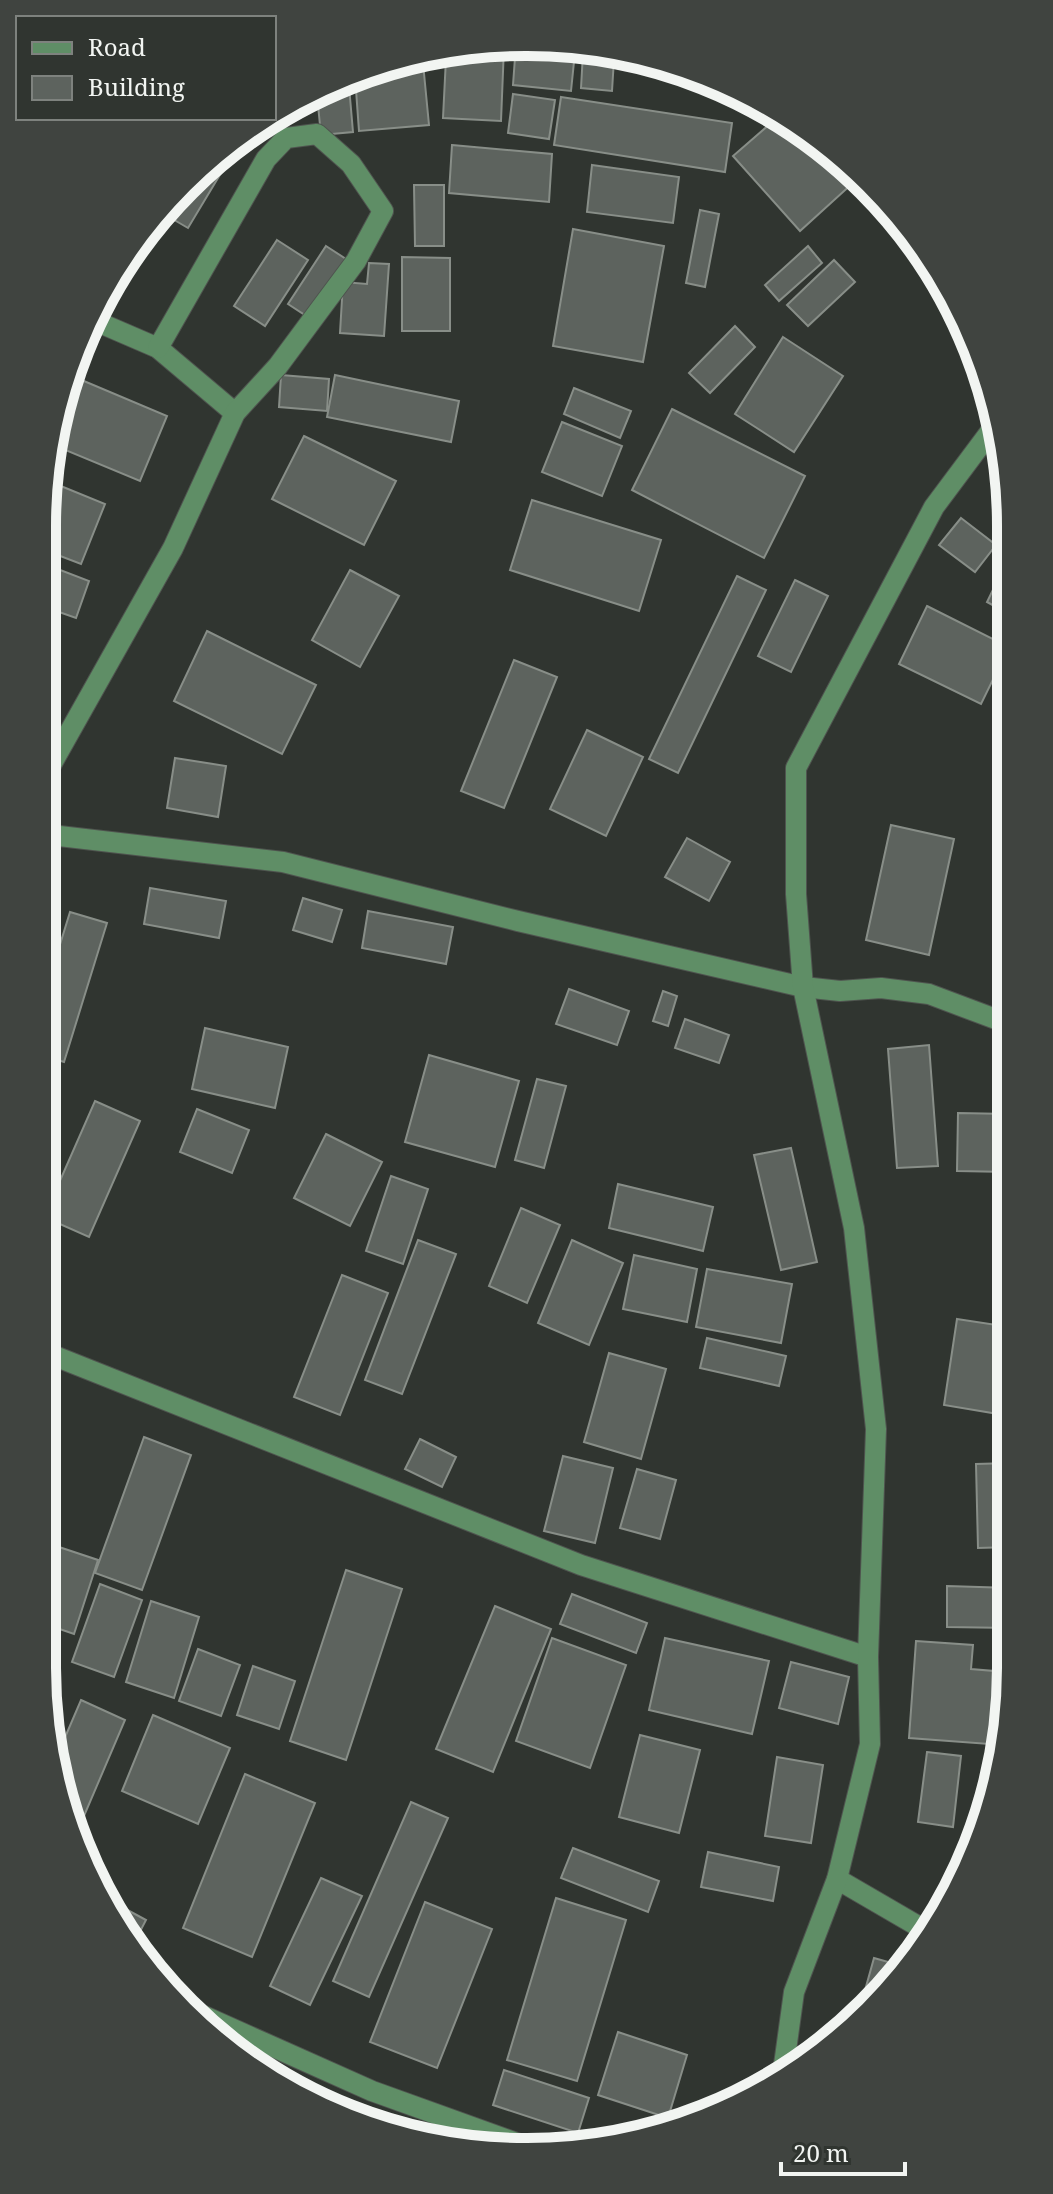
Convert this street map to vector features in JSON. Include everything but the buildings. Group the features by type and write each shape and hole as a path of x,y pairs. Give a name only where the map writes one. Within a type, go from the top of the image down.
{"street":[{"path":"56,756 173,548 235,413 278,366 337,287 356,261 383,211 351,164 317,134 286,138 266,159 158,348"},
{"path":"102,324 158,348 235,413"},
{"path":"784,2061 794,1992 837,1879 870,1744 868,1657 876,1429 854,1228 803,987 796,894 796,768 934,507 988,435"},
{"path":"56,836 283,862 518,921 803,987 840,991 881,988 929,994 997,1020"},
{"path":"56,1357 581,1565 868,1657"},
{"path":"837,1879 919,1927"},
{"path":"217,2022 372,2091 500,2137"}]}
